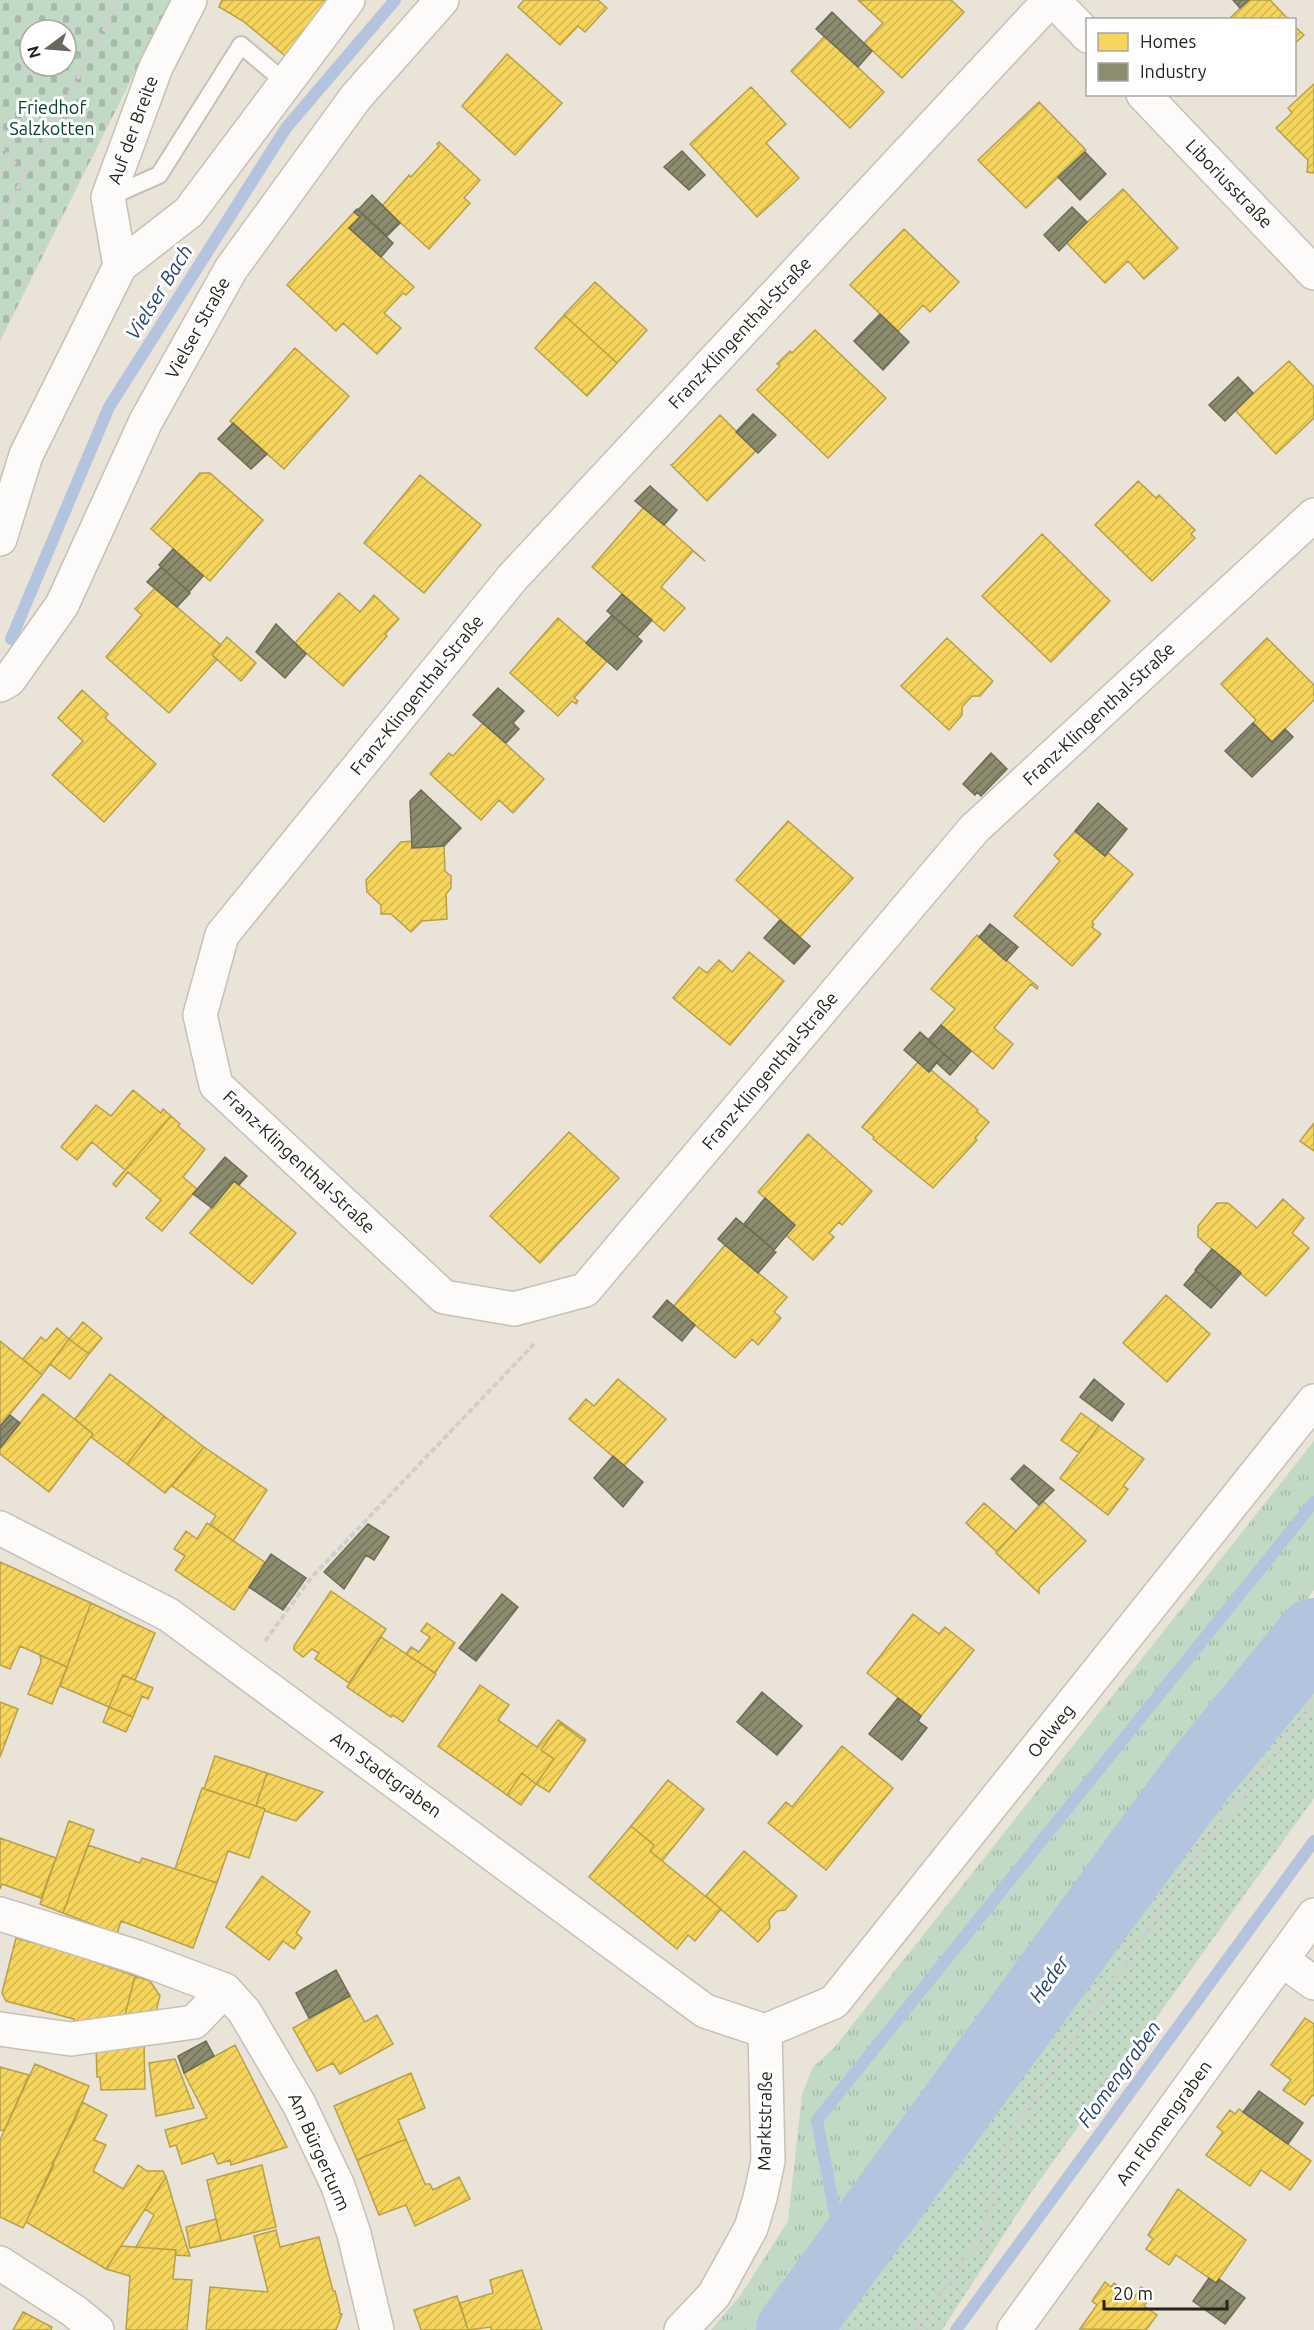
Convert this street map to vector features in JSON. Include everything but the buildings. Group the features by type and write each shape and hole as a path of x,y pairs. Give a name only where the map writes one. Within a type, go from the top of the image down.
{"street":[{"name":"Auf der Breite","path":"120,266 108,198 156,67 190,0"},
{"path":"0,539 26,455 120,266 189,212 348,0"},
{"name":"Vielser Straße","path":"0,685 9,680 62,605 146,421 231,269 356,97 442,0"},
{"path":"1052,0 1086,34"},
{"name":"Franz-Klingenthal-Straße","path":"1052,0 512,578 222,935 201,1015 216,1085 444,1297 514,1309 585,1290 974,828 1314,515"},
{"name":"Liboriusstraße","path":"1145,96 1314,273"},
{"name":"Oelweg","path":"765,2031 834,2002 1314,1401"},
{"name":"Am Stadtgraben","path":"0,1528 170,1615 705,2011 765,2031"},
{"name":"Am Bürgerturm","path":"0,1914 137,1957 225,1990 244,2011 299,2104 338,2186 354,2234 377,2330"},
{"name":"Am Flomengraben","path":"1014,2330 1314,1915"},
{"path":"1282,1960 1314,1983"},
{"path":"0,2028 71,2039 194,2022 225,1990"},
{"name":"Marktstraße","path":"681,2330 714,2295 751,2228 760,2198 768,2161 765,2031"},
{"path":"0,2263 74,2311 97,2330"}],"lane":[{"path":"108,198 159,175 241,45 286,83"}],"path":[{"path":"0,221 120,0"},
{"path":"0,146 25,175"},
{"path":"243,1670 311,1578 537,1341"},
{"path":"916,2330 983,2234 1011,2132 1206,1843 1314,1704"}],"green space":[{"name":"Friedhof Salzkotten","path":"0,0 171,0 0,341"},
{"path":"1314,1441 1314,1590 756,2330 711,2330 740,2296 788,2221 802,2095 813,2067 834,2048"},
{"path":"1314,1681 1314,1798 1032,2191 942,2330 825,2330"}],"waterway":[{"name":"Vielser Bach","path":"11,639 109,407 286,128 395,0"},
{"path":"844,2260 817,2120 1314,1502"},
{"name":"Heder","path":"793,2330 1199,1775 1314,1635"},
{"name":"Flomengraben","path":"956,2330 1314,1841"}]}
